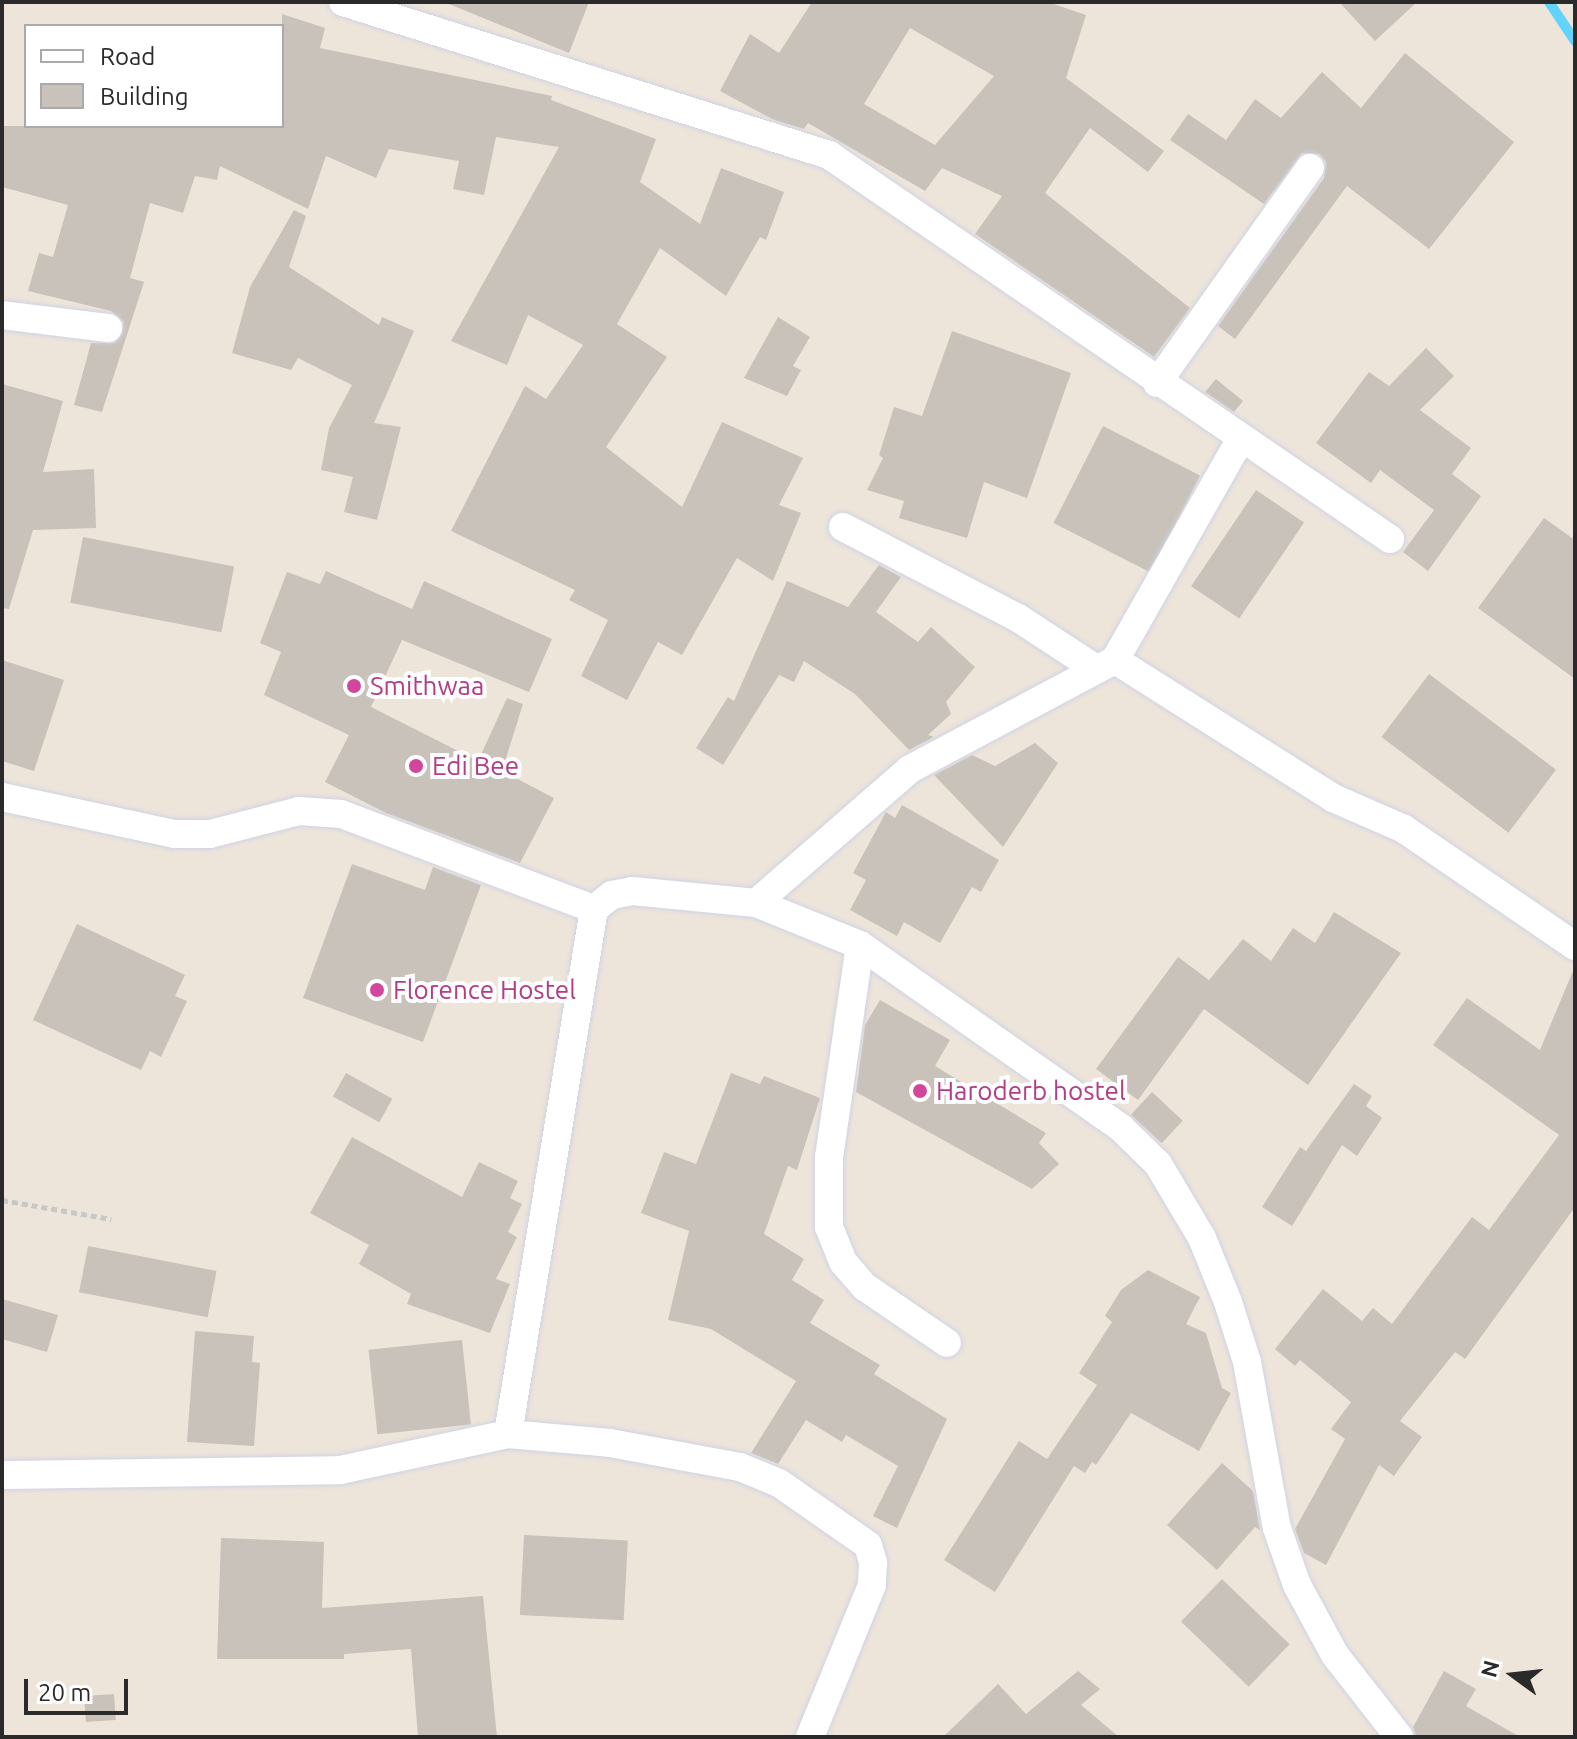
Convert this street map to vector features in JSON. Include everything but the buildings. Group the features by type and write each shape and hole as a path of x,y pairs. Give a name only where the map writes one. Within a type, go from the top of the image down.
{"street":[{"path":"343,2 829,155 1240,440 1390,539"},
{"path":"1157,383 1310,168"},
{"path":"2,315 108,328"},
{"path":"756,903 910,769 1106,665 1240,440"},
{"path":"843,527 1106,665 1333,798 1404,829 1575,946"},
{"path":"2,797 175,834 210,834 299,811 341,814 594,909"},
{"path":"508,1434 594,909 612,895 632,891 756,903 860,945 1121,1128 1158,1164 1202,1238 1228,1302 1247,1362 1277,1528 1297,1585 1335,1655 1399,1737"},
{"path":"860,945 829,1157 829,1227 843,1262 865,1287 947,1343"},
{"path":"2,1485 2,1475 340,1470 508,1434 610,1443 740,1467 779,1483 868,1545 872,1585 810,1737"}],"path":[{"path":"2,1200 111,1219"}],"waterway":[{"path":"1549,2 1575,41"}],"place":[{"name":"Smithwaa","path":"354,686"},
{"name":"Edi Bee","path":"416,766"},
{"name":"Florence Hostel","path":"377,990"},
{"name":"Haroderb hostel","path":"920,1091"}]}
